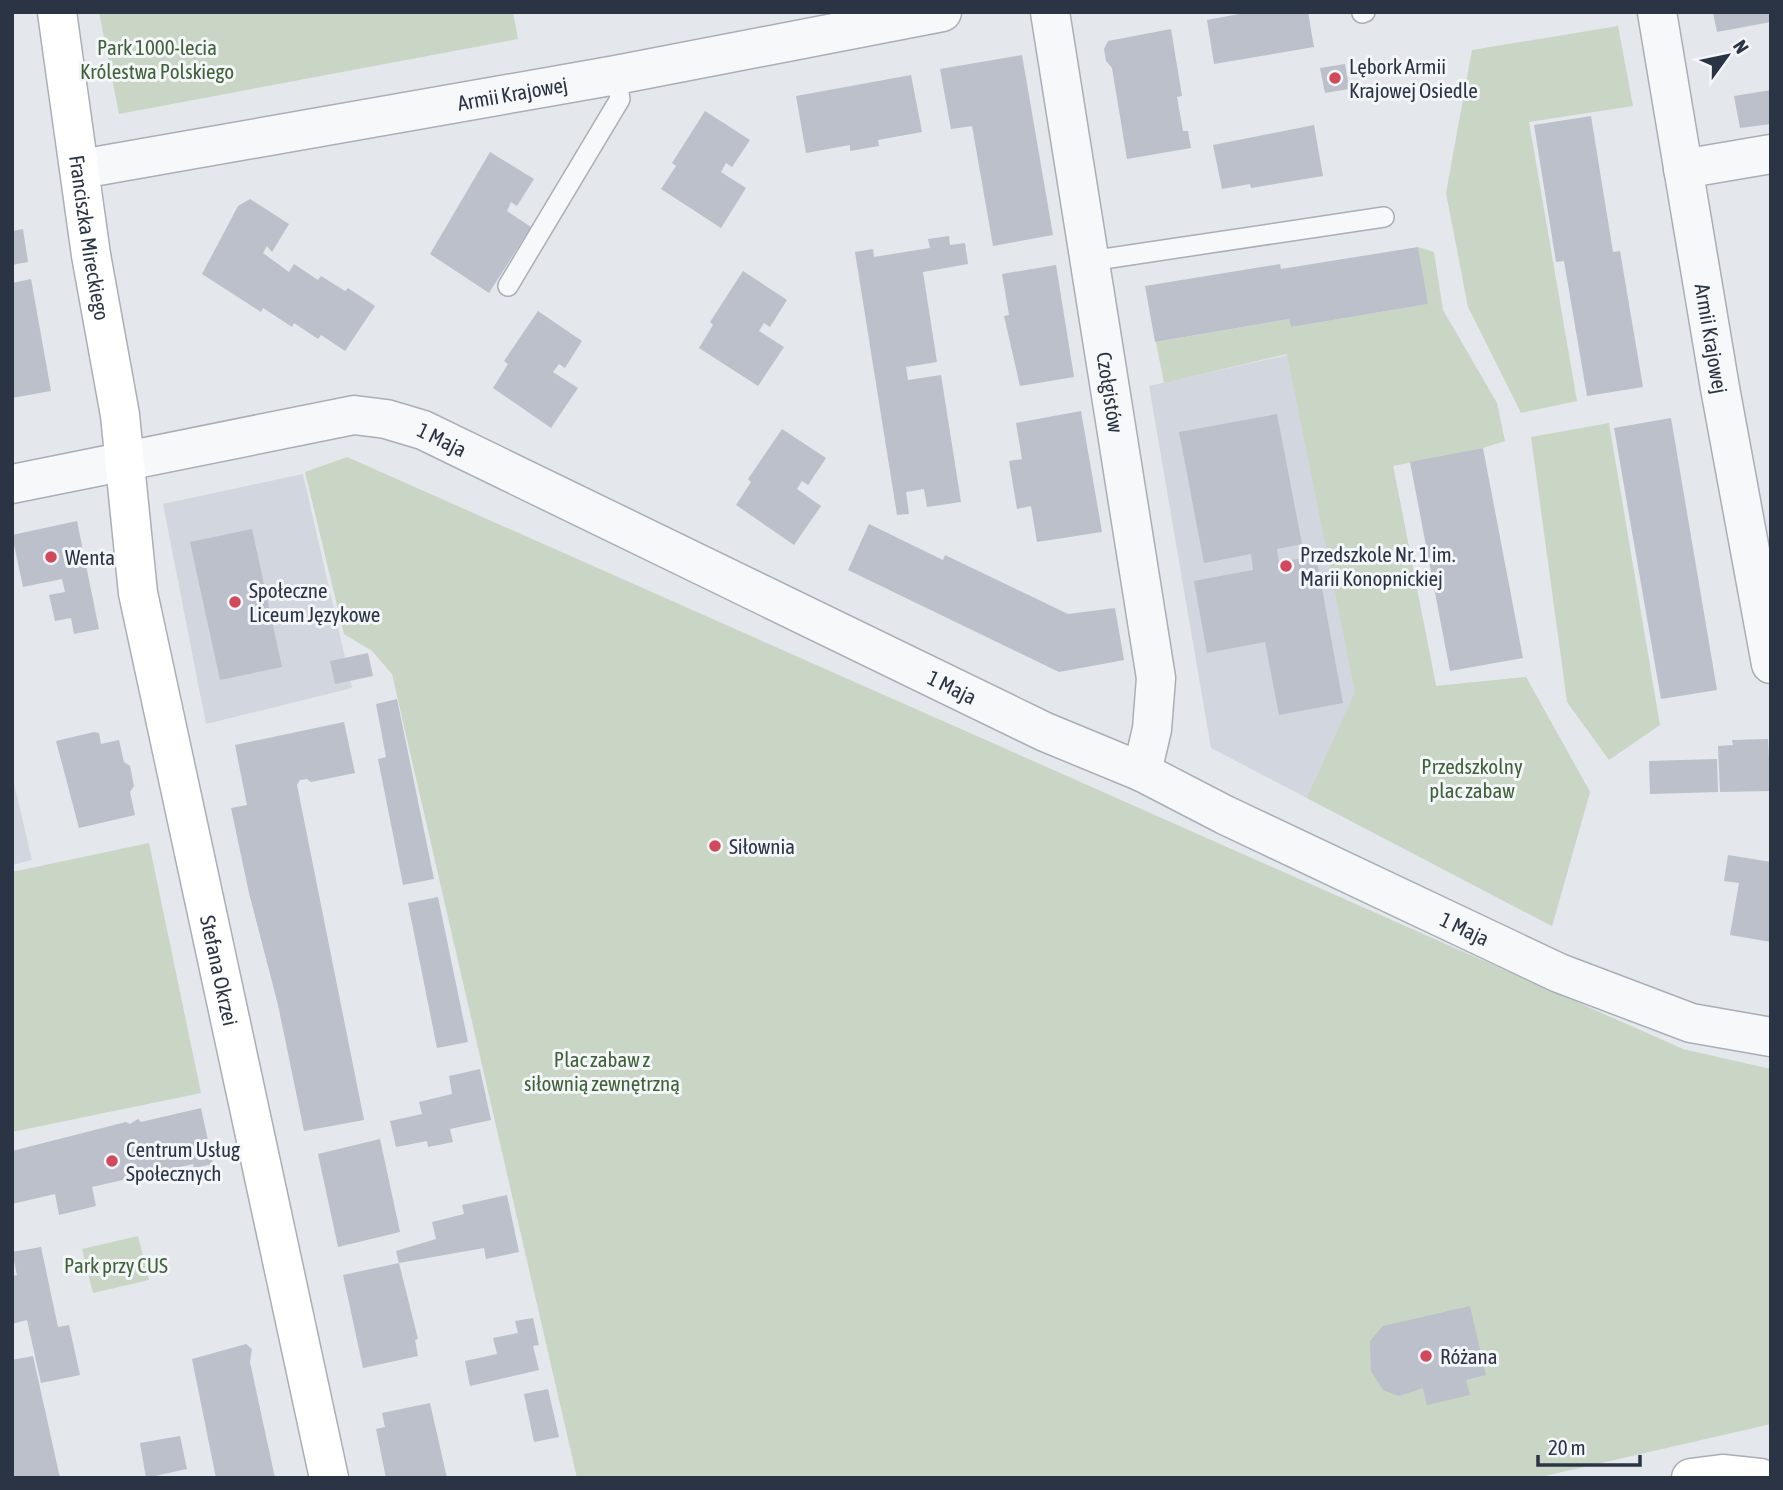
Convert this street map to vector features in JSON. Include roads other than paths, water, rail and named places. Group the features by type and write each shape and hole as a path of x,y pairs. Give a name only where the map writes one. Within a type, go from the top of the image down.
{"street":[{"name":"Franciszka Mireckiego","path":"57,12 91,255 120,415 124,461"},
{"name":"Armii Krajowej","path":"81,169 616,75 942,12"},
{"name":"Czołgistów","path":"1050,12 1156,678 1152,729 1142,772"},
{"name":"Armii Krajowej","path":"1657,12 1771,664"},
{"path":"1683,169 1771,154"},
{"name":"1 Maja","path":"12,484 354,415 386,419 423,430 1045,732 1142,772 1225,815 1559,973 1691,1023 1771,1037"},
{"name":"Stefana Okrzei","path":"124,461 138,593 328,1478"},
{"path":"1691,1478 1723,1474 1760,1478"}],"lane":[{"path":"508,286 620,99 616,75"},
{"path":"1090,261 1384,217"}],"place":[{"name":"Lębork Armii Krajowej Osiedle","path":"1335,78"},
{"name":"Wenta","path":"51,557"},
{"name":"Przedszkole Nr. 1 im. Marii Konopnickiej","path":"1286,566"},
{"name":"Społeczne Liceum Językowe","path":"235,602"},
{"name":"Siłownia","path":"715,846"},
{"name":"Centrum Usług Społecznych","path":"112,1161"},
{"name":"Różana","path":"1426,1356"}],"park label":[{"name":"Park 1000-lecia Królestwa Polskiego","path":"157,59"},
{"name":"Przedszkolny plac zabaw","path":"1472,778"},
{"name":"Plac zabaw z siłownią zewnętrzną","path":"602,1071"},
{"name":"Park przy CUS","path":"116,1265"}]}
